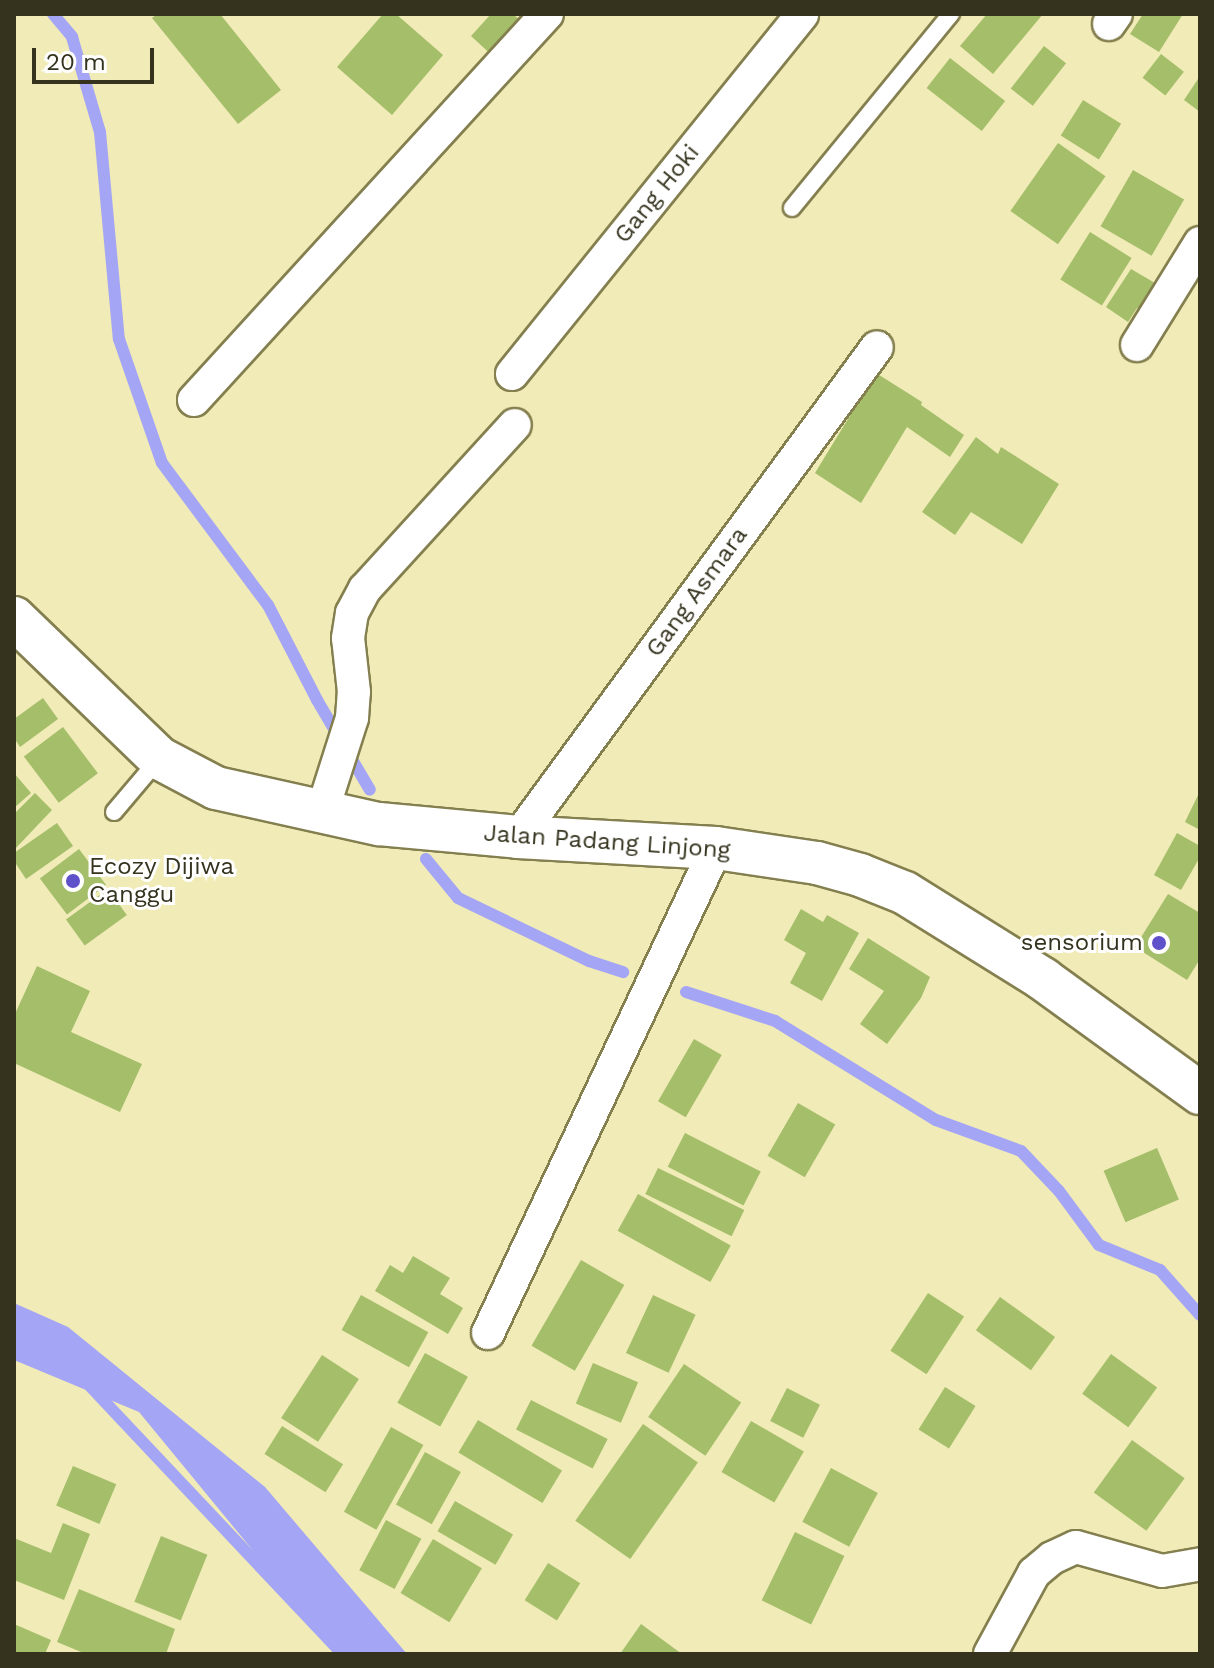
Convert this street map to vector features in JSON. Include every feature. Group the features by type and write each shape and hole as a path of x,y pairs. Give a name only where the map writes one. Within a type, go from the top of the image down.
{"street":[{"path":"194,400 547,14"},
{"name":"Gang Hoki","path":"512,374 802,14"},
{"path":"1137,345 1200,243"},
{"name":"Gang Asmara","path":"518,837 877,347"},
{"path":"328,794 352,718 354,692 348,638 352,613 365,589 515,425"},
{"name":"Jalan Padang Linjong","path":"14,618 159,758 216,788 328,794 379,824 518,837 716,848 817,863 905,893 1043,979 1200,1093"},
{"path":"488,1333 716,848"},
{"path":"990,1654 1034,1573 1052,1558 1076,1547 1162,1571 1200,1564"}],"lane":[{"path":"792,208 951,14"},
{"path":"114,812 159,758"}],"water":[{"path":"14,1303 68,1327 265,1487 407,1654 338,1654 139,1412 14,1360"}],"building":[{"path":"157,14 220,14 281,90 238,124 152,18"},
{"path":"383,14 396,14 443,55 392,115 337,67"},
{"path":"491,14 513,14 526,26 496,59 471,36"},
{"path":"987,14 1043,14 993,74 960,46"},
{"path":"1143,14 1183,14 1159,52 1130,34"},
{"path":"1044,46 1066,63 1033,106 1011,89"},
{"path":"1161,54 1184,72 1165,95 1143,78"},
{"path":"950,58 1005,101 982,131 927,88"},
{"path":"1200,76 1200,112 1184,100"},
{"path":"1083,100 1121,124 1099,159 1061,136"},
{"path":"1058,143 1106,176 1058,244 1010,211"},
{"path":"1133,170 1184,200 1152,256 1100,226"},
{"path":"1090,232 1132,258 1102,305 1060,279"},
{"path":"1131,269 1167,290 1151,316 1137,308 1128,322 1106,307"},
{"path":"876,373 922,402 921,405 964,435 950,457 907,427 861,503 815,473"},
{"path":"976,437 998,454 1001,447 1059,484 1022,544 971,512 955,535 922,512"},
{"path":"43,698 58,719 20,747 14,738 14,719"},
{"path":"63,727 98,773 59,803 24,756"},
{"path":"14,773 31,793 14,808"},
{"path":"1200,791 1200,830 1185,822"},
{"path":"35,793 52,810 14,850 14,814"},
{"path":"57,823 73,846 26,879 14,861 14,853"},
{"path":"1177,833 1200,846 1200,857 1181,890 1154,875"},
{"name":"Ecozy Dijiwa Canggu","path":"79,849 106,885 67,914 40,878"},
{"path":"108,889 127,915 85,945 66,920"},
{"path":"1168,894 1200,913 1200,959 1187,980 1135,947"},
{"path":"801,909 823,922 827,915 859,933 822,1001 790,983 806,953 784,940"},
{"path":"868,938 930,977 921,998 887,1044 860,1024 884,991 849,969"},
{"path":"37,966 90,991 71,1032 142,1064 120,1112 14,1063 14,1016"},
{"path":"694,1039 722,1055 686,1117 658,1101"},
{"path":"798,1103 835,1124 805,1177 768,1156"},
{"path":"685,1133 761,1172 743,1205 668,1167"},
{"path":"1157,1148 1179,1200 1125,1222 1104,1171"},
{"path":"658,1168 744,1210 732,1236 645,1194"},
{"path":"638,1194 731,1245 710,1282 618,1231"},
{"path":"413,1256 450,1278 440,1294 463,1308 448,1334 375,1291 390,1265 403,1273"},
{"path":"581,1260 624,1285 575,1371 532,1346"},
{"path":"928,1293 964,1316 926,1374 890,1351"},
{"path":"361,1295 428,1332 409,1367 342,1330"},
{"path":"653,1295 696,1315 669,1373 626,1353"},
{"path":"1000,1297 1055,1337 1031,1370 976,1330"},
{"path":"425,1353 468,1377 440,1427 397,1403"},
{"path":"1111,1354 1157,1388 1128,1427 1082,1394"},
{"path":"322,1355 359,1379 318,1442 281,1418"},
{"path":"593,1363 638,1382 621,1423 576,1404"},
{"path":"684,1364 741,1403 705,1456 648,1417"},
{"path":"945,1387 976,1406 949,1448 919,1429"},
{"path":"787,1388 820,1405 803,1438 770,1421"},
{"path":"531,1400 608,1439 593,1468 516,1429"},
{"path":"478,1420 562,1470 542,1503 458,1453"},
{"path":"751,1421 804,1452 774,1503 722,1472"},
{"path":"643,1424 698,1462 630,1559 575,1521"},
{"path":"282,1426 343,1464 326,1492 265,1454"},
{"path":"391,1427 423,1445 376,1530 344,1512"},
{"path":"1132,1440 1185,1478 1146,1531 1094,1493"},
{"path":"425,1452 461,1472 432,1524 396,1504"},
{"path":"73,1466 116,1484 99,1524 56,1506"},
{"path":"831,1468 878,1493 849,1547 802,1522"},
{"path":"455,1501 513,1534 496,1565 438,1531"},
{"path":"386,1520 421,1539 395,1589 359,1570"},
{"path":"63,1523 90,1534 64,1600 14,1580 14,1538 51,1553"},
{"path":"795,1532 844,1556 811,1624 762,1600"},
{"path":"161,1536 207,1555 181,1621 134,1602"},
{"path":"433,1539 482,1568 449,1622 401,1593"},
{"path":"548,1563 580,1583 557,1620 525,1600"},
{"path":"79,1589 175,1629 166,1654 86,1654 57,1642"},
{"path":"14,1624 51,1640 45,1654 14,1654"},
{"path":"641,1624 682,1654 620,1654"}],"waterway":[{"path":"53,14 72,37 100,132 119,339 162,463 268,605 317,700 370,790"},
{"path":"426,859 458,898 589,961 623,972"},
{"path":"686,992 775,1021 936,1120 1021,1151 1059,1191 1099,1245 1160,1270 1200,1315"},
{"path":"88,1384 342,1654"}],"place":[{"name":"Ecozy Dijiwa Canggu","path":"73,881"},
{"name":"sensorium","path":"1159,943"}]}
